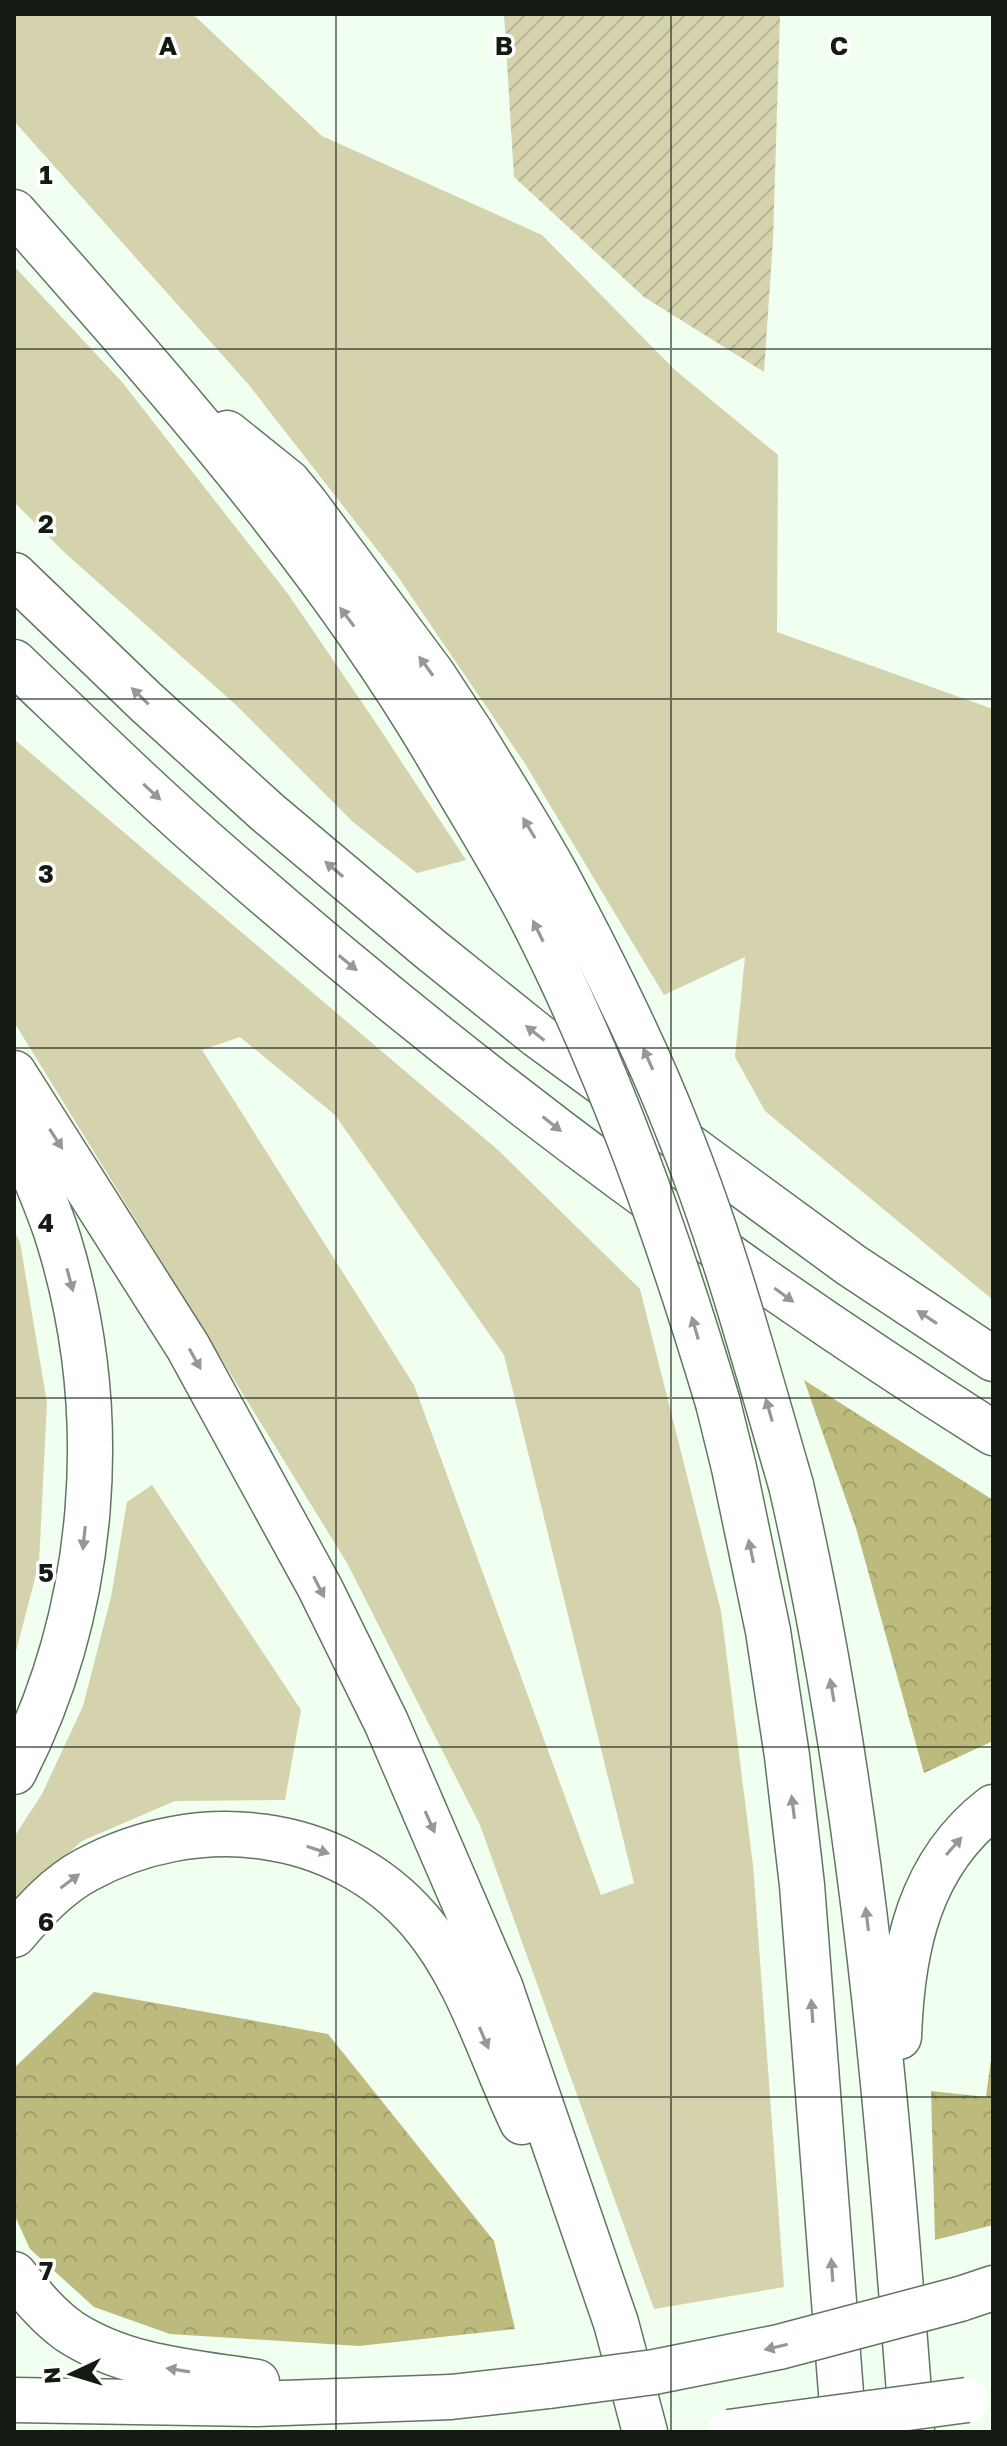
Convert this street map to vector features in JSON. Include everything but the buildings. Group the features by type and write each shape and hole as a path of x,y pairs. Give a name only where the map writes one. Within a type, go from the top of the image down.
{"highway":[{"path":"14,212 169,387 288,482 434,676 453,741 616,1104 663,1226 718,1403 768,1631 802,1885 844,2432"},
{"path":"14,575 146,702 267,812 466,978 549,1044 851,1265 993,1359"},
{"path":"14,662 223,858 406,1012 574,1141 789,1299 993,1433"},
{"path":"453,741 556,874 626,1010 678,1129 724,1259 791,1485 832,1684 862,1884 895,2192 912,2432"},
{"path":"14,1073 188,1347 320,1588 386,1722 500,1986 616,2323 645,2432"},
{"path":"14,1128 47,1205 70,1283 82,1340 89,1392 90,1431 89,1481 77,1594 49,1693 14,1772"},
{"path":"895,2192 900,2020 910,1935 926,1890 947,1852 993,1807"},
{"path":"14,1935 41,1903 85,1870 135,1848 181,1836 243,1833 289,1841 331,1854 362,1871 394,1893 422,1924 457,1973 503,2082 616,2323"},
{"path":"14,2274 33,2298 68,2330 138,2363 366,2399"},
{"path":"14,2400 256,2404 451,2397 654,2372 779,2347 977,2293"},
{"path":"729,2432 984,2399"}],"green space":[{"path":"14,14 190,14 322,136 542,235 675,370 778,455 777,632 993,709 993,1300 765,1111 735,1057 745,957 664,995 524,762 396,574 249,385 14,121"},
{"path":"504,14 780,14 773,240 764,372 644,297 514,177"},
{"path":"14,266 122,382 288,594 466,860 417,873 353,822 236,705 65,553 14,502"},
{"path":"14,739 498,1150 640,1289 721,1611 753,1865 784,2287 654,2309 480,1825 347,1563 14,1022","holes":["240,1037 335,1115 504,1355 634,1883 601,1895 414,1385 202,1050"]},
{"path":"14,1231 20,1242 47,1403 39,1563 14,1659"},
{"path":"804,1380 993,1500 993,1741 924,1773 856,1528"},
{"path":"152,1485 301,1710 285,1800 175,1801 82,1841 14,1901 14,1837 42,1794 83,1706 111,1597 127,1502"},
{"path":"94,1992 328,2034 494,2241 515,2329 359,2346 170,2334 94,2307 30,2249 14,2214 14,2068"},
{"path":"993,2043 993,2225 935,2240 931,2091 986,2097"}]}
